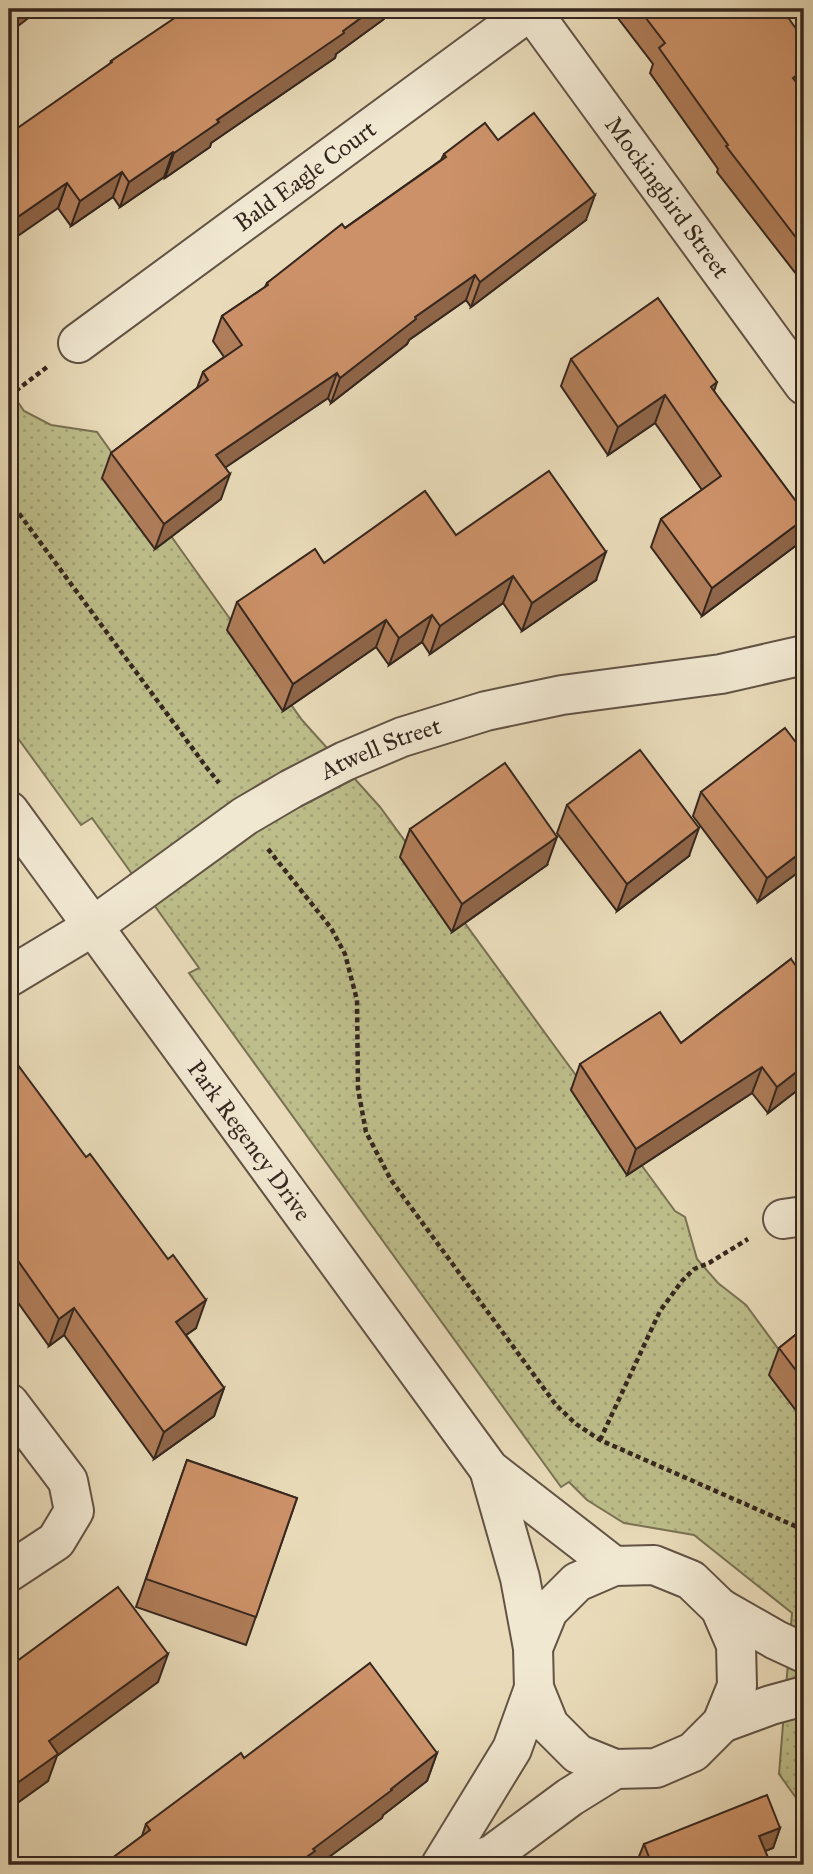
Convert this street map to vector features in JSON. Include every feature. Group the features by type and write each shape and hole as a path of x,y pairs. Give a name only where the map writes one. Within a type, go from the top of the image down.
{"street":[{"name":"Bald Eagle Court","path":"78,343 530,9"},
{"name":"Mockingbird Street","path":"530,9 804,385"},
{"name":"Atwell Street","path":"9,977 92,927 245,816 345,761 402,737 486,711 562,695 721,674 804,654"},
{"name":"Park Regency Drive","path":"9,811 489,1469 614,1566"},
{"path":"9,1403 68,1481 74,1511 56,1541 9,1572"},
{"name":"Park Regency Drive","path":"489,1469 520,1578 533,1648"},
{"path":"441,1865 512,1749 534,1688 533,1648 548,1611 577,1582 614,1566 654,1565 691,1580 720,1608 804,1653"},
{"path":"534,1688 550,1725 578,1754 615,1769 656,1768 693,1752 722,1723 737,1686 736,1645 720,1608"},
{"path":"722,1723 804,1696"},
{"path":"467,1865 494,1854 570,1797 615,1769"}],"path":[{"path":"9,500 206,768 331,928 345,954 357,1000 358,1089 366,1132 391,1180 556,1405 576,1424 600,1440 804,1530"},
{"path":"600,1440 660,1311 682,1281 694,1269 793,1217"}],"green space":[{"path":"9,389 24,411 51,425 97,432 302,720 380,807 675,1211 685,1217 697,1259 718,1283 746,1305 804,1384 804,1809 779,1774 792,1613 694,1535 624,1523 587,1500 569,1482 561,1487 189,973 199,968 92,818 81,825 9,726"}],"building":[{"path":"188,9 373,9 343,31 344,33 217,120 219,122 129,182 122,172 80,201 67,183 9,223 9,134"},
{"path":"639,9 782,9 804,40 804,70 793,78 804,93 804,248 726,146 728,145 659,48 665,43"},
{"path":"534,113 595,195 480,282 475,275 415,317 416,319 340,378 337,373 216,455 230,474 164,524 111,453 208,380 203,372 242,345 222,316 268,285 267,283 342,224 345,228 446,157 444,154 485,123 498,140"},
{"path":"658,298 717,382 711,387 804,512 804,519 712,588 661,519 721,476 665,395 618,427 571,359"},
{"path":"549,471 606,552 532,603 513,576 440,626 432,615 399,638 386,620 293,684 237,602 315,549 324,563 425,491 456,535"},
{"path":"785,728 804,753 804,850 767,878 701,792"},
{"path":"640,750 699,828 627,884 567,805"},
{"path":"505,763 557,837 462,904 410,829"},
{"path":"791,959 804,977 804,1066 777,1087 762,1067 636,1149 580,1064 660,1012 681,1043"},
{"path":"9,1053 86,1157 90,1154 168,1259 173,1255 206,1300 176,1322 224,1388 164,1432 74,1308 59,1319 9,1248"},
{"path":"804,1328 804,1381 779,1348"},
{"path":"187,1460 297,1498 256,1617 146,1579"},
{"path":"118,1587 168,1654 49,1741 58,1754 9,1789 9,1667"},
{"path":"370,1663 437,1753 313,1849 315,1851 295,1865 103,1865 150,1830 146,1824 241,1753 244,1758"},
{"path":"767,1795 780,1828 759,1836 771,1865 652,1865 644,1844"}]}
